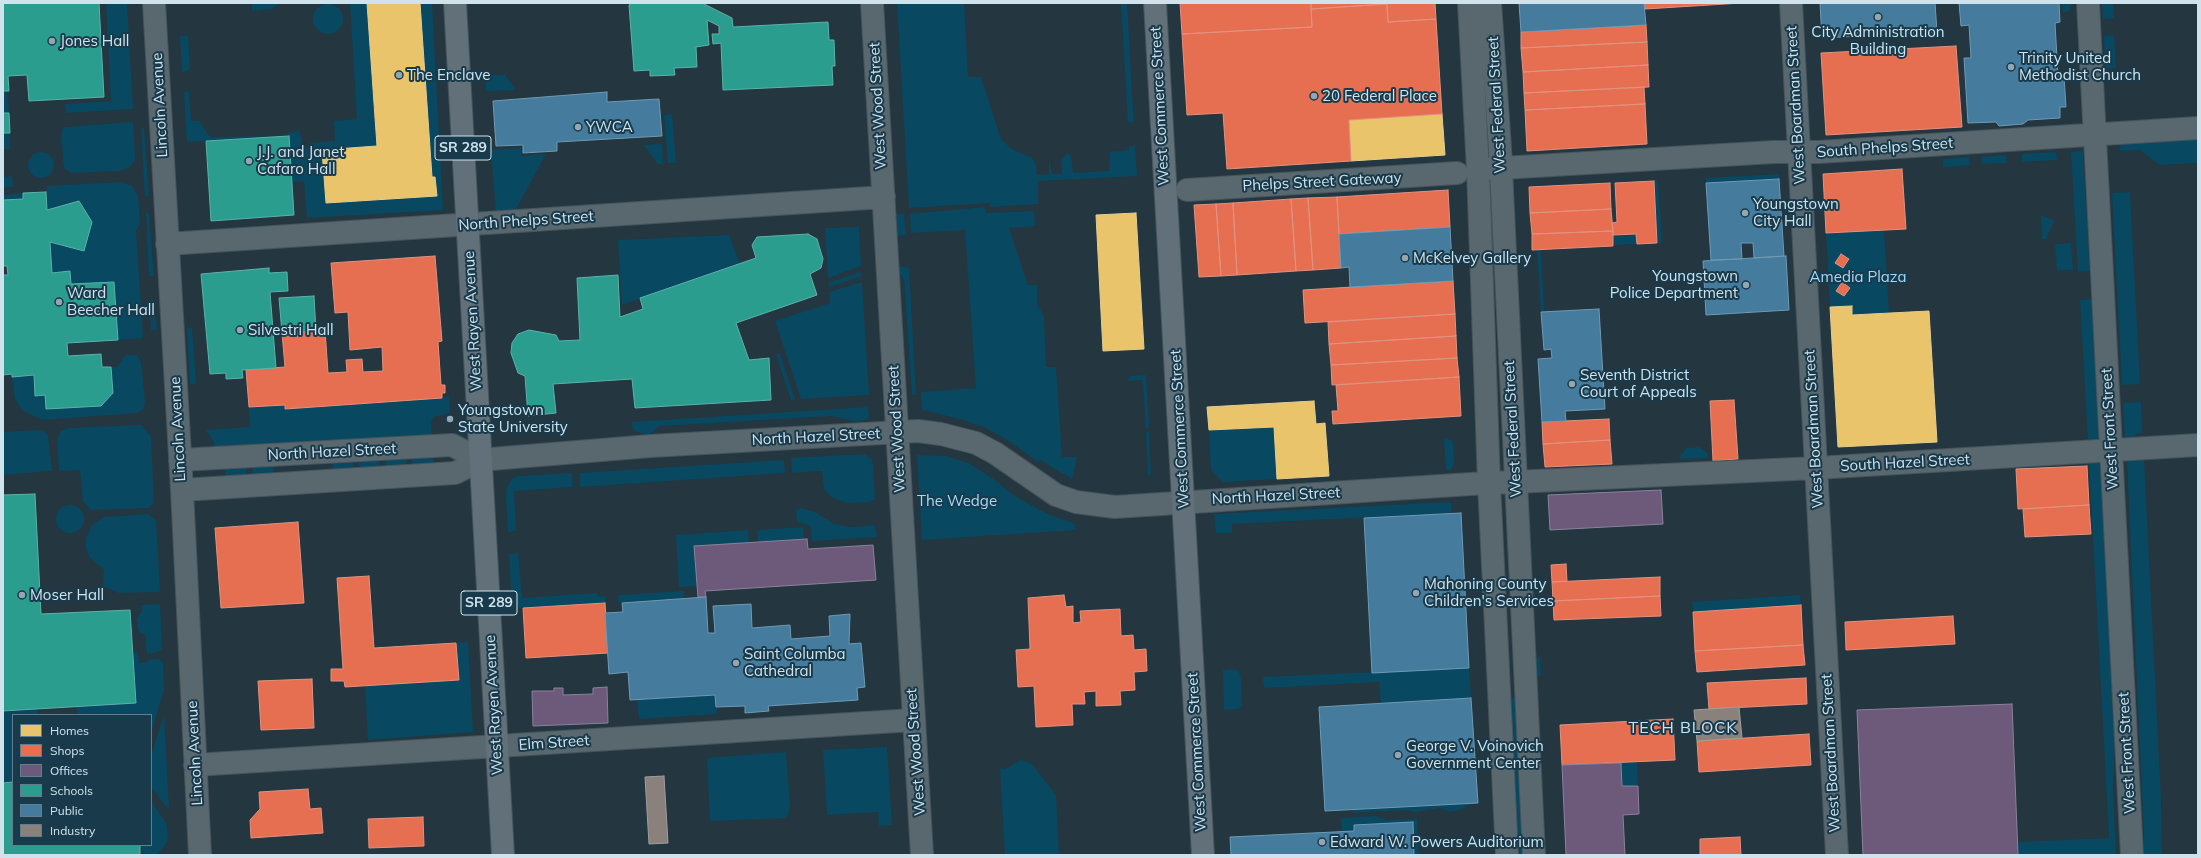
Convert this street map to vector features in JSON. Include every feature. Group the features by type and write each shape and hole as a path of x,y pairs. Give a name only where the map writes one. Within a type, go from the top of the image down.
{"main road":[{"name":"West Rayen Avenue","path":"455,3 503,855"},
{"name":"West Commerce Street","path":"1155,3 1203,855"}],"street":[{"name":"Lincoln Avenue","path":"154,3 182,490 200,855"},
{"name":"West Wood Street","path":"872,3 922,855"},
{"name":"West Federal Street","path":"1469,3 1468,171 1489,483 1507,855"},
{"name":"West Federal Street","path":"1490,3 1500,168 1534,855"},
{"name":"West Boardman Street","path":"1791,3 1837,855"},
{"name":"West Front Street","path":"2088,3 2132,855"},
{"name":"South Phelps Street","path":"1500,168 1774,152 1799,153 2198,128"},
{"path":"1468,171 1500,168"},
{"name":"Phelps Street Gateway","path":"1187,190 1468,171"},
{"name":"North Phelps Street","path":"168,244 884,197"},
{"name":"North Hazel Street","path":"182,490 455,472 481,460 651,446 918,431 941,434 976,443 995,453 1056,495 1076,502 1115,507 1184,501 1516,482"},
{"name":"South Hazel Street","path":"1516,482 1816,468 2198,445"},
{"name":"North Hazel Street","path":"180,460 452,446 481,460"},
{"name":"Elm Street","path":"195,765 913,720"}],"green space":[{"path":"106,3 127,3 133,109 66,113 65,104 111,101"},
{"path":"252,3 279,3 273,9 252,11"},
{"path":"350,3 368,3 377,146 322,150 326,203 437,196 435,177 432,177 420,3 432,3 443,210 307,218 304,181 292,182 289,132 299,131 304,148 311,147 310,143 335,141 334,121 357,119"},
{"path":"897,3 964,3 968,77 981,77 1001,139 1012,149 1032,158 1035,162 1037,175 1049,174 1049,158 1052,174 1062,174 1061,160 1067,153 1071,156 1073,173 1109,171 1110,152 1129,150 1129,146 1135,146 1137,176 1038,181 1038,204 990,207 989,203 909,208"},
{"path":"1121,3 1127,3 1134,122 1128,122"},
{"path":"2062,3 2073,3 2069,11 2063,12"},
{"path":"2102,3 2113,3 2114,18 2103,19"},
{"path":"328,4 339,8 343,19 339,30 328,34 317,30 313,19 317,8"},
{"path":"2114,35 2116,68 2105,68 2104,36"},
{"path":"180,36 188,36 190,68 187,71 182,72"},
{"path":"485,75 505,75 516,90 486,91"},
{"path":"3,91 7,91 9,113 3,113"},
{"path":"189,91 191,121 199,121 210,137 289,136 187,142 184,92"},
{"path":"672,114 676,163 668,163 664,115"},
{"path":"133,122 135,160 129,168 119,171 71,173 64,168 61,135 64,127"},
{"path":"144,128 149,196 145,196 141,129"},
{"path":"2198,128 2198,163 2160,165 2140,150 2120,151 2120,133"},
{"path":"3,133 10,133 10,149 3,149"},
{"path":"662,144 663,164 658,164 644,145"},
{"path":"521,148 522,156 546,154 515,211 496,212 491,150"},
{"path":"2083,151 2090,271 2078,272 2071,152"},
{"path":"41,152 50,156 54,165 50,174 41,178 32,174 28,165 32,156"},
{"path":"2056,152 2057,160 2022,162 2022,154"},
{"path":"2006,155 2007,163 1982,164 1981,157"},
{"path":"1969,157 1970,165 1943,167 1943,159"},
{"path":"1779,174 1779,179 1706,183 1706,178"},
{"path":"12,176 13,187 3,188 3,177"},
{"path":"1658,180 1662,243 1657,243 1654,181"},
{"path":"120,182 132,186 138,196 140,224 136,230 143,338 118,340 114,282 71,284 70,272 52,273 50,242 84,251 92,222 79,202 47,210 47,186"},
{"path":"2130,192 2140,384 2122,385 2112,193"},
{"path":"23,193 23,199 3,200 3,195"},
{"path":"985,207 986,213 1034,211 1035,226 1009,228 1028,285 1037,285 1037,304 1044,316 1046,367 1056,367 1062,457 1077,457 1072,479 1040,460 1038,462 1009,441 984,427 960,419 922,410 921,392 976,388 965,230 911,233 910,214"},
{"path":"146,213 149,213 154,276 149,276"},
{"path":"896,214 904,214 906,235 897,236"},
{"path":"2041,215 2054,221 2046,239 2042,239"},
{"path":"859,227 861,266 828,278 825,228"},
{"name":"Amedia Plaza","path":"1884,230 1889,313 1852,315 1851,306 1830,307 1826,233"},
{"path":"1636,234 1637,244 1613,245 1613,235"},
{"path":"729,235 740,264 622,305 618,240"},
{"path":"2071,243 2073,270 2057,270 2055,244"},
{"path":"1537,250 1541,250 1544,312 1541,312"},
{"path":"898,266 909,268 916,395 912,395 904,279 898,272"},
{"path":"861,272 862,276 829,287 828,283"},
{"path":"862,282 869,395 801,399 775,321 830,303 829,292"},
{"path":"2092,299 2100,441 2088,441 2080,300"},
{"path":"150,300 154,300 157,330 151,330"},
{"path":"187,328 192,328 196,384 190,384"},
{"path":"776,354 780,354 795,400 791,400"},
{"path":"126,355 137,355 141,362 145,401 144,408 138,413 42,420 22,410 15,399 12,377 34,375 35,396 45,395 46,409 101,406 113,393 111,367 117,367"},
{"path":"1146,375 1149,428 1146,428 1143,380 1129,381 1127,379 1130,376"},
{"path":"449,397 450,413 433,417 431,423 432,438 215,452 214,442 206,430 250,427 249,407 285,405 285,409"},
{"path":"2141,402 2142,433 2135,434 2135,438 2125,439 2123,403"},
{"path":"868,407 869,418 857,422 832,416 659,426 649,435 637,432 632,427 632,422"},
{"path":"142,425 151,437 154,503 149,508 90,510 83,501 80,470 59,471 57,439 60,432 67,428"},
{"path":"1274,427 1277,479 1223,482 1211,470 1209,430"},
{"path":"36,430 45,432 48,436 52,471 3,475 3,432"},
{"path":"1146,432 1149,432 1151,475 1148,475"},
{"path":"1444,439 1451,440 1453,444 1454,463 1451,470 1446,470"},
{"path":"1699,447 1707,453 1709,458 1680,459 1681,454 1687,448"},
{"path":"433,454 434,468 412,469 412,455"},
{"path":"865,454 872,460 873,464 875,500 868,502 847,503 831,497 824,489 822,471 792,473 791,458"},
{"path":"406,455 407,469 386,471 385,456"},
{"name":"The Wedge","path":"917,455 946,456 970,464 995,480 1016,497 1048,514 1075,524 1076,530 922,540"},
{"path":"379,457 380,471 359,472 358,458"},
{"path":"353,458 354,472 333,474 332,459"},
{"path":"784,460 785,473 580,487 579,473"},
{"path":"2144,460 2161,800 2162,855 2144,855 2127,461"},
{"path":"2089,462 2101,462 2116,719 2113,791 2116,855 2018,855 2018,842 2109,838"},
{"path":"273,463 274,478 253,479 252,465"},
{"path":"246,465 247,479 226,480 225,466"},
{"path":"572,473 573,487 514,491 516,531 508,532 506,496 507,487 513,478 518,476"},
{"path":"1451,502 1452,513 1232,524 1232,533 1216,533 1214,514"},
{"path":"70,505 80,509 84,519 80,529 70,533 60,529 56,519 60,509"},
{"path":"800,508 813,511 834,524 851,527 875,525 877,537 812,541 811,528 808,525 797,522 796,510"},
{"path":"148,514 156,520 160,592 119,593 103,586 104,570 89,557 86,547 86,538 92,525 104,517"},
{"path":"803,527 804,539 758,542 757,530"},
{"path":"748,530 749,543 695,546 697,586 679,587 676,535"},
{"path":"518,553 522,598 597,593 597,597 605,596 605,603 512,608 509,554"},
{"path":"684,591 684,599 619,603 618,595"},
{"path":"1800,595 1801,605 1693,612 1692,602"},
{"path":"160,604 162,649 155,653 147,654 145,634 141,634 138,629 137,619 142,611 141,605"},
{"path":"468,642 473,732 368,740 365,686 459,680 456,643"},
{"path":"138,652 139,663 147,662 149,659 159,659 163,662 164,690 152,730 152,714 77,714 76,706 132,653"},
{"path":"1540,655 1541,676 1531,677 1527,670"},
{"path":"1469,668 1471,698 1381,704 1379,682 1264,688 1263,677"},
{"path":"1234,669 1239,671 1241,679 1242,706 1238,709 1224,710 1223,670"},
{"path":"715,695 717,714 639,719 637,700"},
{"path":"1510,698 1514,698 1516,702 1527,855 1516,855"},
{"path":"37,710 37,714 12,714 12,782 3,782 3,712"},
{"path":"164,715 168,809 152,788 152,752"},
{"path":"887,747 892,825 879,826 878,812 827,815 823,750"},
{"path":"786,752 790,806 788,814 785,818 710,821 707,758"},
{"path":"1021,760 1032,764 1056,795 1059,855 1005,855 1000,768 1005,769"},
{"path":"1637,762 1638,786 1622,786 1621,763"},
{"path":"152,802 166,823 168,837 167,842 157,854 148,855 142,852 141,846 152,846"},
{"path":"1472,803 1462,809 1450,812 1439,808 1415,812 1406,810 1353,813 1353,810"},
{"path":"1376,816 1387,820 1417,819 1419,855 1414,855 1412,822 1354,825 1354,831 1342,831 1341,818"}],"building: Homes":[{"name":"The Enclave","path":"367,3 420,3 432,177 435,177 437,196 326,203 322,150 377,146"},
{"path":"1442,114 1445,155 1351,161 1349,120"},
{"path":"1136,213 1144,349 1103,351 1096,215"},
{"name":"Amedia Plaza","path":"1852,306 1852,315 1929,311 1937,442 1838,447 1830,307"},
{"path":"1314,401 1316,424 1325,423 1329,476 1277,479 1274,427 1209,430 1207,407"}],"building: Shops":[{"path":"1180,3 1311,3 1312,27 1182,34"},
{"path":"1311,3 1435,3 1436,19 1388,22 1387,4 1311,9"},
{"path":"1644,3 1742,3 1645,9"},
{"name":"20 Federal Place","path":"1387,4 1388,22 1436,19 1442,114 1349,120 1351,161 1227,169 1223,113 1187,115 1182,34 1312,27 1311,9"},
{"path":"1646,25 1647,42 1521,48 1521,32"},
{"path":"1647,42 1648,65 1523,72 1521,48"},
{"path":"1956,46 1962,127 1826,135 1821,53"},
{"path":"1648,65 1649,87 1524,93 1523,72"},
{"path":"1644,87 1645,104 1525,110 1524,93"},
{"path":"1645,104 1647,144 1527,151 1525,110"},
{"path":"1902,169 1906,229 1826,233 1823,174"},
{"path":"1654,181 1657,243 1637,244 1636,234 1613,235 1612,223 1617,222 1615,183"},
{"path":"1610,183 1611,209 1530,213 1529,187"},
{"path":"1448,190 1450,227 1339,234 1337,197"},
{"path":"1337,197 1341,268 1313,270 1308,198"},
{"path":"1308,198 1313,270 1296,271 1291,199"},
{"path":"1291,199 1296,271 1237,275 1233,203"},
{"path":"1233,203 1237,275 1221,276 1216,204"},
{"path":"1216,204 1221,276 1199,277 1194,205"},
{"path":"1611,209 1613,231 1532,234 1530,213"},
{"path":"1613,231 1613,246 1532,250 1532,234"},
{"path":"1841,254 1849,259 1843,268 1835,263"},
{"path":"435,256 442,341 438,342 441,385 445,385 445,393 442,393 442,398 285,409 285,405 249,407 246,370 285,367 282,333 325,330 328,373 347,372 346,360 362,359 363,372 383,371 382,347 350,350 348,312 335,313 331,263"},
{"path":"1453,281 1455,314 1305,323 1303,290"},
{"path":"1842,282 1850,288 1844,296 1836,291"},
{"path":"1455,314 1456,336 1329,344 1328,322"},
{"path":"1456,336 1457,358 1331,365 1329,344"},
{"path":"1457,358 1459,377 1332,385 1331,365"},
{"path":"1459,377 1461,416 1333,424 1332,411 1338,411 1336,385"},
{"path":"1734,400 1738,459 1713,461 1710,401"},
{"path":"1609,419 1610,440 1543,444 1542,422"},
{"path":"1610,440 1612,464 1545,467 1543,444"},
{"path":"2087,466 2089,505 2018,509 2016,469"},
{"path":"2089,505 2091,534 2025,537 2023,509"},
{"path":"298,522 304,603 221,608 215,528"},
{"path":"1566,564 1567,581 1552,582 1551,565"},
{"path":"369,576 374,648 456,643 459,680 345,687 344,681 331,681 331,669 343,669 337,578"},
{"path":"1660,577 1660,596 1553,601 1552,582"},
{"path":"1064,595 1066,607 1073,606 1073,623 1081,622 1080,611 1120,609 1121,636 1133,635 1134,650 1146,649 1147,671 1134,672 1135,690 1120,691 1121,705 1096,706 1096,691 1084,692 1085,704 1072,704 1073,725 1036,727 1034,686 1018,687 1016,650 1030,649 1028,598"},
{"path":"1660,596 1661,616 1554,620 1553,601"},
{"path":"605,603 608,653 526,658 523,608"},
{"path":"1801,605 1803,645 1695,651 1693,612"},
{"path":"1953,616 1955,644 1846,650 1845,622"},
{"path":"1803,645 1805,665 1697,672 1695,651"},
{"path":"1806,678 1807,704 1709,709 1707,683"},
{"path":"312,679 314,728 261,730 258,681"},
{"path":"1673,719 1675,760 1562,765 1560,725"},
{"path":"1809,734 1811,765 1699,772 1697,741"},
{"path":"308,789 310,809 321,808 323,833 251,838 250,820 260,809 259,792"},
{"path":"423,817 424,846 369,848 368,819"},
{"path":"1740,837 1741,855 1700,855 1700,839"}],"building: Offices":[{"path":"1661,490 1663,524 1550,530 1548,495"},
{"path":"807,539 808,549 873,545 876,580 705,591 706,597 698,597 694,546"},
{"path":"607,687 608,723 533,726 532,691 554,691 554,688 563,688 563,695 593,694 593,688"},
{"path":"2012,704 2018,855 1863,855 1857,710"},
{"path":"1621,763 1622,786 1638,786 1639,814 1623,815 1625,855 1566,855 1562,765"}],"building: Schools":[{"name":"Jones Hall","path":"3,3 99,3 104,97 29,101 27,75 8,76 9,91 3,91"},
{"path":"632,3 702,3 732,18 733,27 828,22 829,40 834,40 835,66 832,66 833,85 723,90 721,43 713,44 712,34 719,34 719,26 707,20 709,45 696,47 697,67 674,68 675,75 650,76 650,70 634,71 629,5"},
{"path":"3,113 9,113 10,133 3,133"},
{"name":"J.J. and Janet Cafaro Hall","path":"289,136 294,215 211,221 206,141"},
{"name":"Ward Beecher Hall","path":"46,192 47,210 79,201 92,222 84,251 50,242 52,273 70,271 71,284 114,282 118,340 67,343 68,356 101,354 102,367 111,367 113,393 101,406 46,409 45,395 35,396 34,375 12,377 12,374 3,375 3,275 8,275 7,266 3,266 3,200 23,199 23,193"},
{"path":"808,234 817,239 823,259 821,268 810,274 817,295 736,323 749,360 769,358 771,400 635,408 632,379 553,384 556,413 528,416 525,376 518,373 511,353 512,343 518,334 529,330 556,335 559,341 580,340 577,278 618,275 620,317 643,309 640,298 756,258 752,245 757,237"},
{"name":"Silvestri Hall","path":"269,268 269,273 287,272 288,291 270,292 276,368 242,370 243,378 226,379 226,373 210,374 201,274"},
{"path":"314,296 316,331 282,333 279,298"},
{"name":"Moser Hall","path":"35,494 41,614 130,610 136,703 3,711 3,495"},
{"path":"12,782 12,846 140,846 140,855 3,855 3,783"}],"building: Public":[{"path":"1519,3 1644,3 1646,25 1521,32"},
{"name":"City Administration Building","path":"1820,3 1935,3 1937,32 1822,38"},
{"name":"Trinity United Methodist Church","path":"1959,3 2059,3 2060,22 2055,23 2058,76 2064,76 2066,107 2060,107 2060,118 2028,120 2023,124 1999,126 1996,122 1968,123 1964,58 1971,58 1969,25 1961,26"},
{"name":"YWCA","path":"607,92 607,102 659,99 662,136 557,142 557,151 523,153 523,145 496,146 493,101"},
{"name":"Youngstown City Hall","path":"1779,179 1784,256 1754,258 1753,243 1741,243 1742,259 1711,260 1706,183"},
{"path":"1450,227 1453,281 1350,287 1349,267 1341,268 1339,234"},
{"name":"Youngstown Police Department","path":"1786,256 1789,310 1706,315 1703,261"},
{"name":"Seventh District Court of Appeals","path":"1599,309 1605,409 1565,411 1566,421 1542,422 1538,359 1552,358 1551,349 1544,350 1541,312"},
{"name":"Mahoning County Children's Services","path":"1461,513 1469,668 1372,673 1364,518"},
{"name":"Saint Columba Cathedral","path":"706,597 708,633 715,633 713,606 751,604 752,628 790,625 791,639 830,636 829,616 850,614 849,644 861,643 865,687 857,688 858,700 768,706 769,711 745,713 745,706 716,707 715,695 630,700 628,672 609,674 605,613 623,612 622,603"},
{"name":"George V. Voinovich Government Center","path":"1471,698 1478,803 1325,811 1319,707"},
{"name":"Edward W. Powers Auditorium","path":"1413,822 1414,855 1231,855 1230,837 1354,831 1354,825"}],"building: Industry":[{"path":"1739,707 1742,738 1697,741 1694,710"},
{"path":"664,776 668,843 649,844 645,777"}],"place":[{"name":"City Administration Building","path":"1878,17"},
{"name":"Jones Hall","path":"52,41"},
{"name":"Trinity United Methodist Church","path":"2011,67"},
{"name":"The Enclave","path":"399,75"},
{"name":"20 Federal Place","path":"1314,96"},
{"name":"YWCA","path":"578,127"},
{"name":"J.J. and Janet Cafaro Hall","path":"249,161"},
{"name":"Youngstown City Hall","path":"1745,213"},
{"name":"McKelvey Gallery","path":"1405,258"},
{"name":"Youngstown Police Department","path":"1746,285"},
{"name":"Ward Beecher Hall","path":"59,302"},
{"name":"Silvestri Hall","path":"240,330"},
{"name":"Seventh District Court of Appeals","path":"1572,384"},
{"name":"Youngstown State University","path":"450,419"},
{"name":"Mahoning County Children's Services","path":"1416,593"},
{"name":"Moser Hall","path":"22,595"},
{"name":"Saint Columba Cathedral","path":"736,663"},
{"name":"George V. Voinovich Government Center","path":"1398,755"},
{"name":"Edward W. Powers Auditorium","path":"1322,842"}],"district":[{"name":"TECH BLOCK","path":"1683,728"}]}
